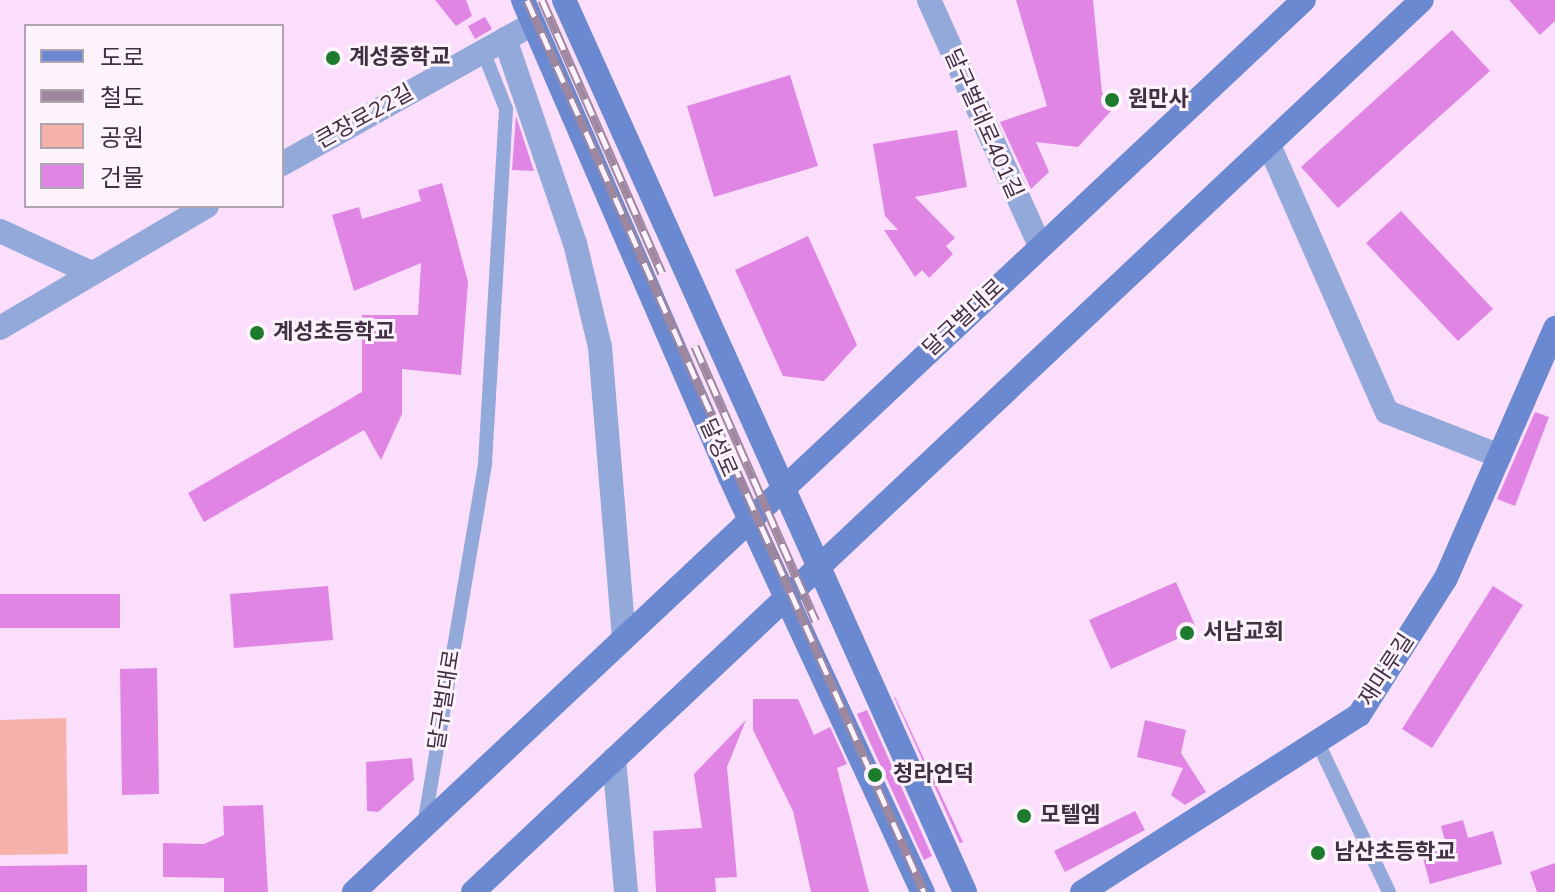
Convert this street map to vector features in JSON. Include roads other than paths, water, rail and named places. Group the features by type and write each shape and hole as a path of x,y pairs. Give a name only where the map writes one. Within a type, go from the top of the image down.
{"main road":[{"name":"달성로","path":"523,0 749,518 923,892"},
{"path":"564,0 817,570 965,892"},
{"name":"달구벌대로","path":"354,892 1304,0"},
{"path":"473,892 1422,0"},
{"name":"재마루길","path":"1082,892 1359,715 1430,603 1500,456 1555,328"}],"street":[{"name":"달구벌대로401길","path":"929,0 1040,246"},
{"name":"큰장로22길","path":"284,163 533,24"},
{"path":"505,39 575,243 600,347 624,637"},
{"path":"1269,145 1387,412 1500,456"},
{"path":"0,328 89,272 203,208"},
{"path":"0,231 89,272"},
{"path":"614,759 626,892"}],"lane":[{"name":"달구벌대로","path":"424,827 485,463 506,109 483,51"},
{"path":"1317,741 1389,892"}],"railway":[{"path":"527,0 924,892"},
{"path":"542,0 662,273"},
{"path":"695,346 816,621"}],"place":[{"name":"계성중학교","path":"333,58"},
{"name":"원만사","path":"1112,100"},
{"name":"계성초등학교","path":"257,333"},
{"name":"서남교회","path":"1187,633"},
{"name":"청라언덕","path":"875,775"},
{"name":"모텔엠","path":"1024,816"},
{"name":"남산초등학교","path":"1318,853"}]}
